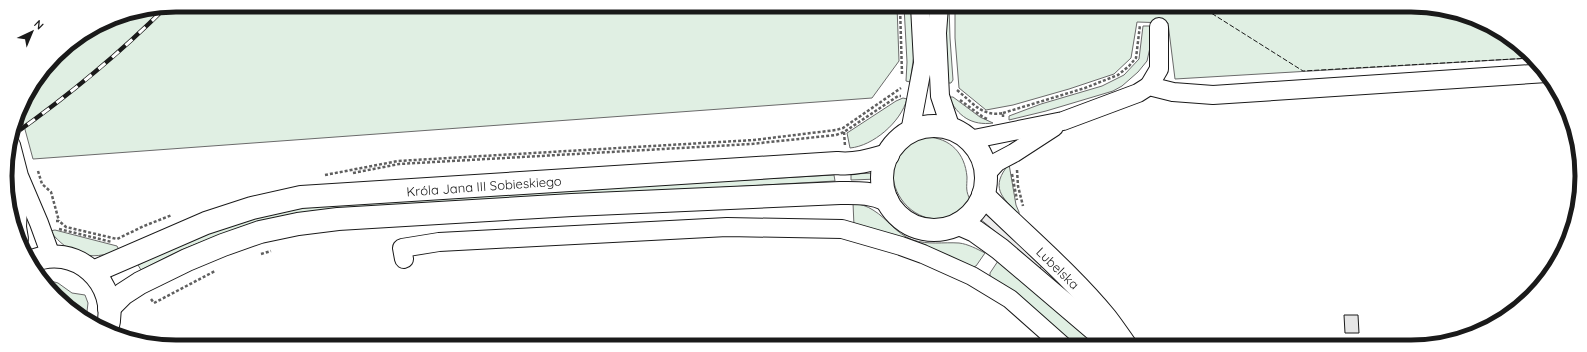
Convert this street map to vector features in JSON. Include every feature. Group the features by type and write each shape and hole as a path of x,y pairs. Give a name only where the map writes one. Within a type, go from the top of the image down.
{"main road":[{"path":"926,127 943,127 951,129 969,140 981,155 986,174 983,195 974,212 959,224 939,230 918,228 900,217 887,200 882,182 882,173 888,155 897,142 910,132 926,127"},
{"name":"Króla Jana III Sobieskiego","path":"93,272 206,222 252,208 301,197 837,163 847,164 867,161 888,155"},
{"name":"Króla Jana III Sobieskiego","path":"109,308 124,294 140,283 186,260 260,232 298,224 338,219 572,205 840,193 865,192 877,195 887,200"},
{"name":"Lubelska","path":"983,195 1065,274 1107,318 1122,340"},
{"name":"Lubelska","path":"959,224 975,231 1000,249 1107,340"},
{"path":"41,259 70,259 82,264 93,272 104,288 109,308 107,325"}],"street":[{"path":"910,132 923,63 920,12"},
{"path":"939,12 937,33 940,96 951,129"},
{"path":"969,140 1063,121 1138,93 1149,86 1159,69 1159,27"},
{"path":"1149,86 1173,92 1214,95 1539,74"},
{"path":"986,174 997,162 1014,153 1063,121"},
{"path":"13,154 19,176 39,223 41,259"},
{"path":"18,219 19,176"},
{"path":"404,259 402,248 439,242 727,227 842,229 916,251 972,276 1010,299 1056,340"}],"path":[{"path":"900,12 902,76"},
{"path":"1003,113 1070,93 1118,75 1136,58 1140,25"},
{"path":"901,88 902,82"},
{"path":"836,130 754,140 398,161 338,174 399,164 751,144 836,135 844,132"},
{"path":"38,171 42,184 51,192 59,221 66,227 117,239 128,257"},
{"path":"39,223 59,221"},
{"path":"256,255 277,249"},
{"path":"140,283 154,303 218,270"}],"green space":[{"path":"897,12 899,61 872,98 33,159 22,119 29,103 46,76 60,60 76,46 94,34 113,24 155,13"},
{"path":"904,12 912,12 914,55 910,82 906,81 907,62"},
{"path":"944,12 949,12 953,80 951,83 946,83"},
{"path":"955,12 1422,12 1443,15 1474,24 1511,46 1525,58 1175,79 1168,23 1137,22 1131,58 1114,74 1013,105 986,110 959,88 955,38"},
{"path":"1143,26 1151,26 1151,43 1147,61 1138,72 1122,86 1113,91 1046,111 1009,120 1009,116 1041,104 1102,86 1124,75 1139,59"},
{"path":"949,97 953,97 980,117 993,123 978,123 966,118 956,110"},
{"path":"903,98 907,99 904,108 899,116 885,131 868,143 850,148 847,133"},
{"path":"927,137 943,140 955,148 960,154 966,168 967,192 971,201 953,215 936,219 920,215 906,206 897,192 893,177 895,161 905,147 918,139"},
{"path":"1009,164 1019,214 1007,202 1000,191 1000,179"},
{"path":"851,174 879,174 878,179 851,180"},
{"path":"834,175 835,181 359,208 204,241 181,250 141,270 138,265 202,232 308,204"},
{"path":"853,203 863,205 873,210 902,234 913,240 930,243 962,244 985,253 976,266 970,268 854,226"},
{"path":"55,230 117,246 119,250 108,254 99,255 89,256 81,254 65,246 57,239 50,231"},
{"path":"998,261 1050,304 1089,340 1065,340 1038,315 990,280 990,273"},
{"path":"50,281 58,283 72,293 85,295 88,303 87,313 60,292"}],"shaded area":[{"path":"983,212 1043,264 1043,266 1039,268 979,218 979,214"}],"building":[{"path":"1344,315 1358,315 1359,333 1345,333"}],"railway":[{"path":"19,131 54,105 92,74 160,12"}],"fence":[{"path":"1210,12 1303,71 1525,58"}]}
